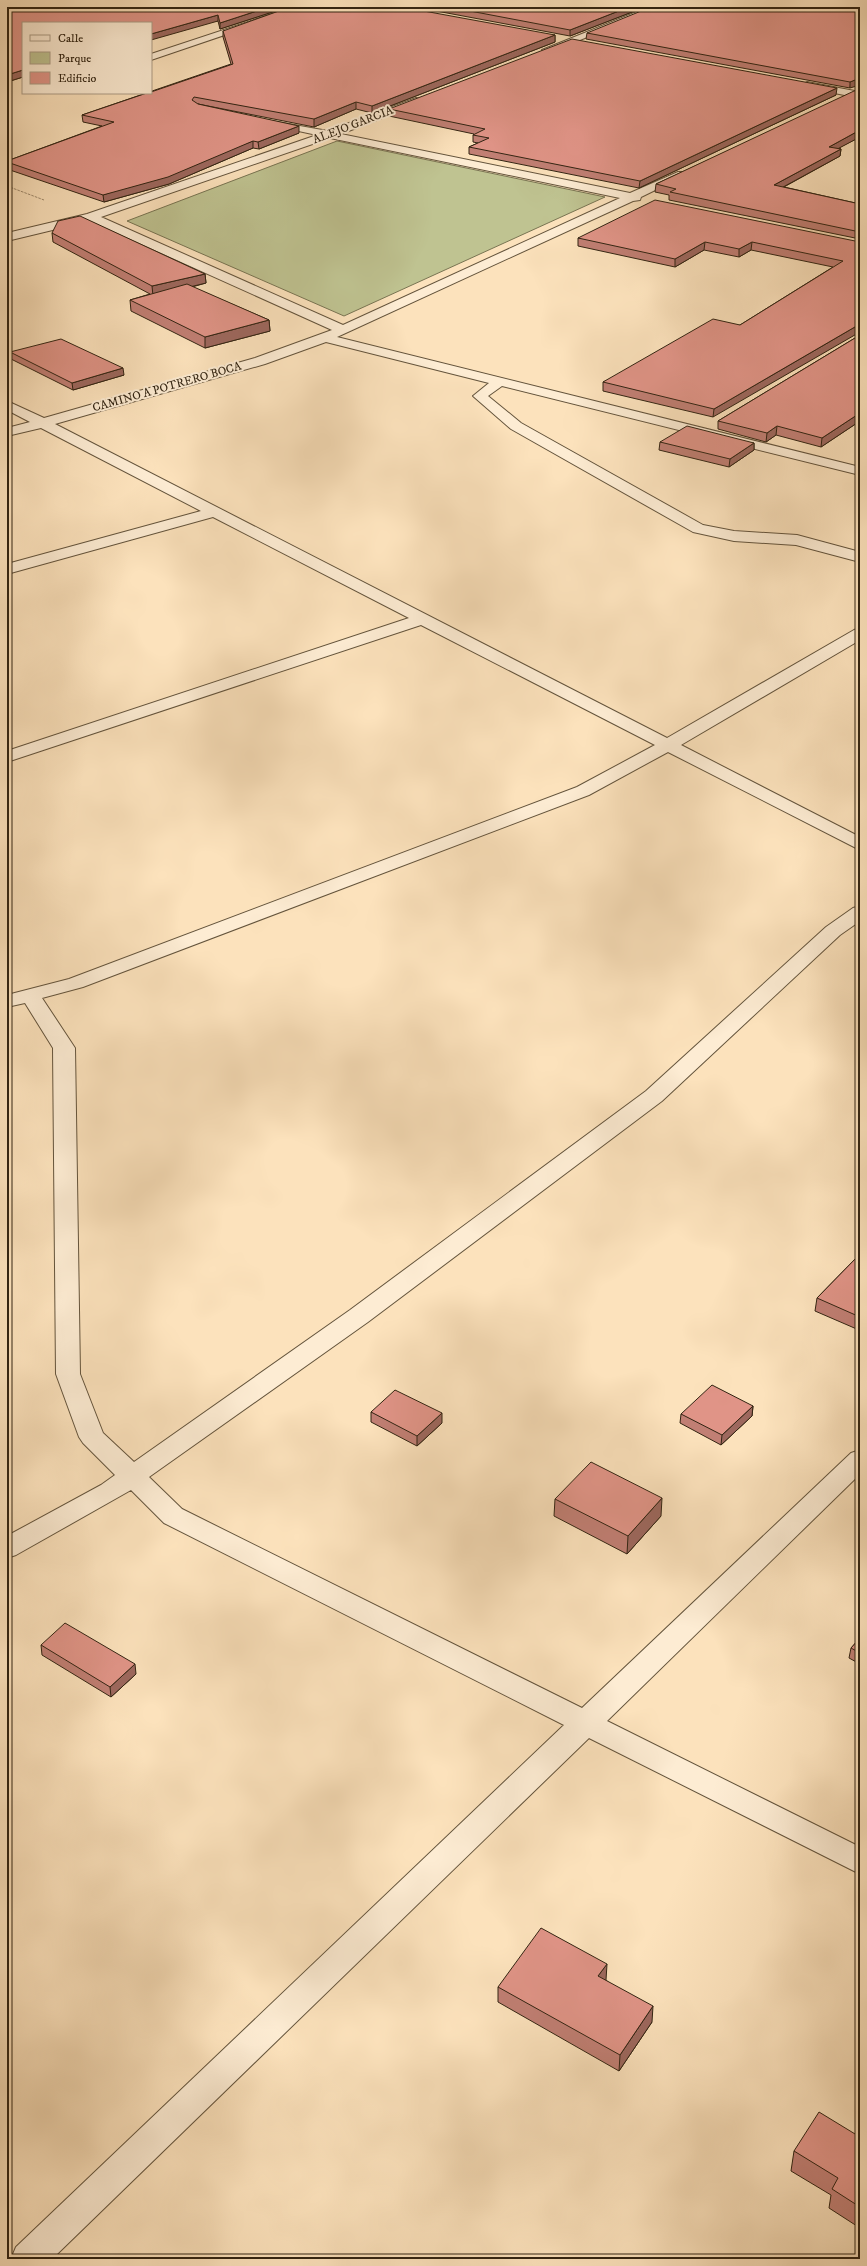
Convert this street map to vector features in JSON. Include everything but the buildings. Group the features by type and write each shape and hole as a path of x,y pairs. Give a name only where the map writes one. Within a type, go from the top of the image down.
{"street":[{"path":"152,57 302,7"},
{"path":"534,55 657,7"},
{"path":"554,38 586,44"},
{"path":"797,83 857,92"},
{"path":"831,103 857,92"},
{"name":"ALEJO GARCIA","path":"7,237 91,217 330,134 424,98"},
{"path":"260,120 648,201"},
{"path":"325,338 689,171"},
{"path":"91,217 343,330"},
{"path":"325,338 860,471"},
{"name":"CAMINO A POTRERO BOCA","path":"7,432 42,424 260,360 325,338"},
{"path":"500,381 480,396 516,426 698,529 734,536 797,540 860,556"},
{"path":"7,405 860,844"},
{"path":"701,432 714,424"},
{"path":"7,569 214,512"},
{"path":"7,757 422,619"},
{"path":"860,633 642,761 583,791 76,983 19,998 64,1048 68,1374 92,1437 173,1516 860,1861"},
{"path":"7,1548 110,1492 359,1316 654,1096 833,931 860,912"},
{"path":"28,2259 860,1459"}],"green space":[{"path":"337,141 605,197 344,316 127,221"}]}
